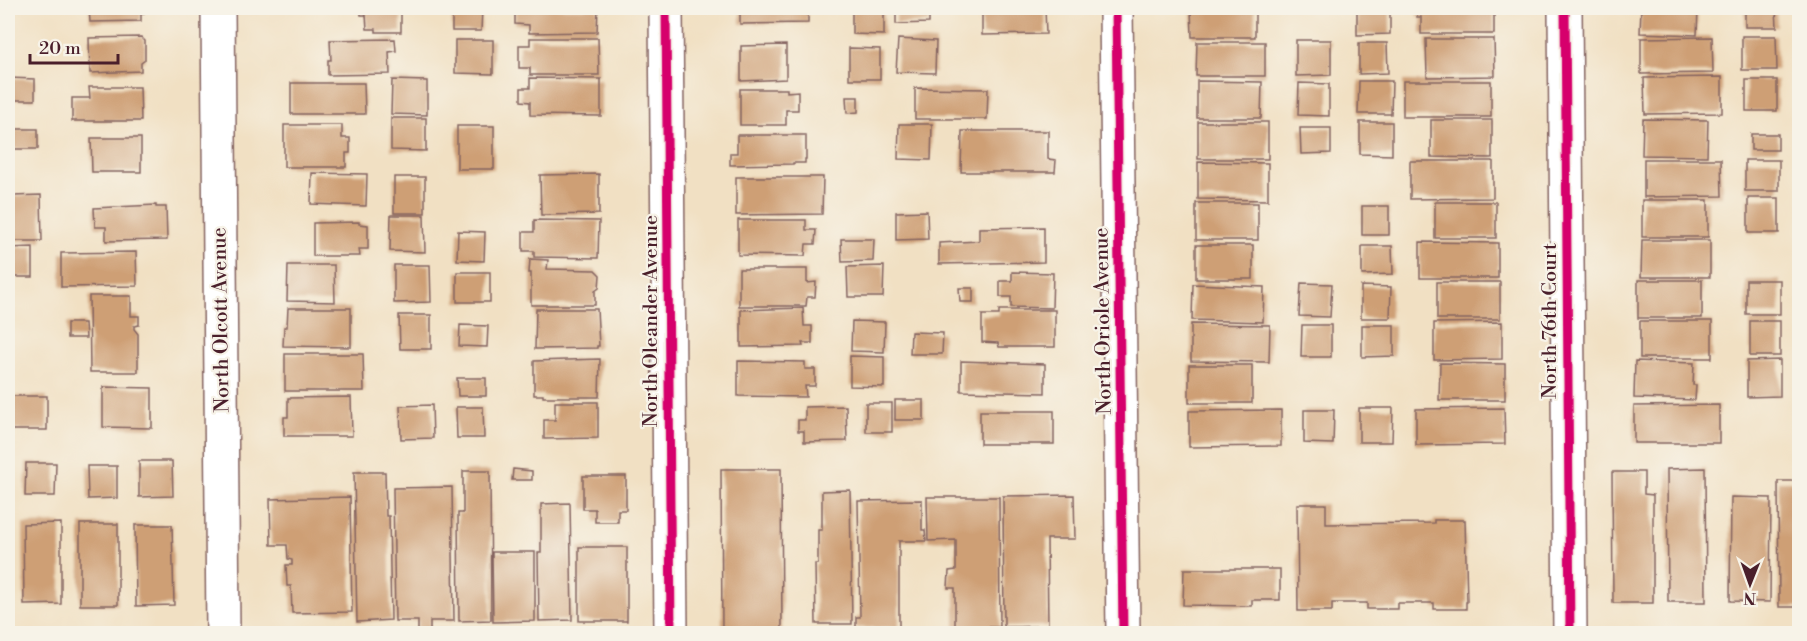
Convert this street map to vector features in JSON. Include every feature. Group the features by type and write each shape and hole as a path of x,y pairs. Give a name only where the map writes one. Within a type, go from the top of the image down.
{"street":[{"name":"North Olcott Avenue","path":"218,8 223,633"},
{"name":"North Oleander Avenue","path":"666,8 671,633"},
{"name":"North Oriole Avenue","path":"1116,8 1123,633"},
{"name":"North 76th Court","path":"1565,8 1570,633"}],"building":[{"path":"89,8 144,8 144,13 141,13 141,21 90,22"},
{"path":"360,8 401,8 401,32 376,32 376,29 367,29 366,15 361,15"},
{"path":"452,8 482,8 481,31 452,31"},
{"path":"515,8 598,8 597,32 529,33 529,25 515,24"},
{"path":"740,8 808,8 808,23 740,24"},
{"path":"852,8 884,8 884,35 852,34"},
{"path":"896,8 929,8 929,23 896,24"},
{"path":"982,8 1045,8 1046,34 982,35"},
{"path":"1191,8 1255,8 1255,37 1192,37"},
{"path":"1357,8 1390,8 1390,34 1357,35"},
{"path":"1417,8 1494,8 1494,34 1421,34 1421,17 1417,17"},
{"path":"1641,8 1698,8 1697,35 1640,33"},
{"path":"1745,8 1776,8 1777,27 1745,27"},
{"path":"1742,36 1776,36 1777,70 1742,70"},
{"path":"141,37 145,41 145,60 141,63 141,71 90,73 89,38"},
{"path":"1712,37 1713,73 1641,74 1641,38"},
{"path":"530,38 598,38 599,75 530,75 530,68 519,68 519,45 530,45"},
{"path":"395,39 396,51 389,52 390,74 328,75 328,60 331,60 330,40"},
{"path":"898,39 936,41 935,73 896,72"},
{"path":"1426,39 1494,39 1495,76 1427,77"},
{"path":"455,40 493,40 493,74 455,73"},
{"path":"1296,40 1331,40 1331,75 1296,76"},
{"path":"1197,42 1265,42 1265,76 1196,76"},
{"path":"1359,43 1387,43 1388,73 1359,74"},
{"path":"786,45 786,79 741,81 741,46"},
{"path":"849,48 880,49 880,79 849,79"},
{"path":"1722,77 1722,113 1645,114 1644,78"},
{"path":"8,78 35,79 35,100 8,100"},
{"path":"530,78 601,79 601,116 530,115 530,102 521,101 521,88 530,88"},
{"path":"392,80 427,81 427,115 391,114"},
{"path":"1746,80 1777,80 1777,111 1746,111"},
{"path":"1197,81 1262,82 1261,118 1197,118"},
{"path":"1359,81 1392,81 1391,114 1358,114"},
{"path":"1403,81 1491,81 1491,117 1403,117"},
{"path":"291,83 364,83 365,114 291,114"},
{"path":"1299,83 1329,84 1329,116 1298,115"},
{"path":"89,87 140,87 141,121 72,121 72,98 90,98"},
{"path":"915,88 988,89 987,119 915,119"},
{"path":"740,89 798,91 798,110 786,110 786,125 740,125"},
{"path":"846,97 858,97 858,112 847,113"},
{"path":"391,118 426,118 426,151 391,150"},
{"path":"1643,119 1708,120 1707,156 1642,155"},
{"path":"1431,120 1492,120 1492,158 1431,157"},
{"path":"1198,122 1268,122 1268,159 1198,159"},
{"path":"1360,122 1392,122 1392,155 1360,154"},
{"path":"899,124 932,124 931,160 898,159"},
{"path":"284,125 342,125 342,138 350,138 350,153 346,153 346,167 284,167"},
{"path":"457,126 494,126 494,169 457,169"},
{"path":"1300,128 1331,128 1331,153 1301,154"},
{"path":"8,129 38,129 38,149 8,149"},
{"path":"962,131 1048,131 1048,159 1056,160 1055,172 961,172"},
{"path":"1751,134 1778,134 1778,150 1751,150"},
{"path":"737,135 806,135 805,163 730,165 730,153 737,153"},
{"path":"91,138 141,138 141,172 92,172"},
{"path":"1644,159 1721,159 1722,196 1644,197"},
{"path":"1745,160 1779,160 1779,191 1745,191"},
{"path":"1410,161 1493,161 1493,198 1410,199"},
{"path":"1198,162 1268,163 1268,200 1198,199"},
{"path":"312,173 367,174 366,206 311,204"},
{"path":"599,174 599,214 541,215 540,175"},
{"path":"394,177 425,177 425,213 394,213"},
{"path":"736,177 823,177 822,214 736,215"},
{"path":"41,195 42,241 14,241 13,196"},
{"path":"1748,198 1779,198 1779,233 1748,233"},
{"path":"1642,200 1708,200 1708,237 1642,237"},
{"path":"1435,202 1496,202 1496,238 1435,238"},
{"path":"1196,203 1258,203 1258,240 1196,240"},
{"path":"156,205 156,207 166,207 167,240 106,241 106,227 95,227 94,208"},
{"path":"1362,206 1389,206 1389,235 1362,235"},
{"path":"927,211 928,239 896,240 896,212"},
{"path":"391,215 424,215 425,252 390,251"},
{"path":"534,220 599,221 598,258 534,257 534,251 523,251 523,232 534,232"},
{"path":"738,220 806,220 806,230 816,230 815,244 806,244 805,256 738,255"},
{"path":"359,222 359,224 368,225 368,249 359,249 360,256 313,256 313,223"},
{"path":"1044,227 1044,262 939,264 939,243 979,241 979,228"},
{"path":"458,231 485,232 484,261 457,260"},
{"path":"841,239 874,239 873,261 842,262"},
{"path":"1642,240 1710,240 1710,277 1641,277"},
{"path":"1420,242 1498,243 1498,278 1420,278"},
{"path":"1196,245 1253,245 1253,279 1196,279"},
{"path":"1362,246 1392,246 1393,274 1362,275"},
{"path":"33,247 33,277 8,277 8,248"},
{"path":"136,252 137,286 61,287 61,253"},
{"path":"530,259 548,260 547,269 595,270 600,275 599,288 595,291 595,305 531,305"},
{"path":"288,265 334,265 335,302 287,301"},
{"path":"394,265 430,265 431,302 394,303"},
{"path":"884,266 883,297 848,297 847,267"},
{"path":"739,269 807,269 807,283 816,282 815,297 807,297 806,306 739,306"},
{"path":"457,272 490,272 490,302 457,302"},
{"path":"1012,272 1053,273 1052,308 1011,307 1011,297 1000,297 1000,281 1012,281"},
{"path":"1638,280 1702,280 1702,318 1638,318"},
{"path":"1746,280 1780,280 1780,314 1746,314"},
{"path":"1437,282 1500,282 1500,319 1437,319"},
{"path":"1301,283 1332,284 1330,317 1299,316"},
{"path":"1193,284 1264,287 1263,322 1192,320"},
{"path":"1361,286 1391,287 1390,318 1361,318"},
{"path":"959,288 973,288 973,302 960,302"},
{"path":"89,296 131,296 131,316 139,316 139,325 134,326 138,334 138,372 90,372"},
{"path":"288,308 351,308 351,347 283,346"},
{"path":"803,308 804,326 812,326 812,343 802,343 803,346 741,347 741,310"},
{"path":"536,309 597,309 599,346 597,348 535,349"},
{"path":"999,310 1055,310 1055,347 999,347 998,343 982,342 982,315 999,315"},
{"path":"399,315 431,315 431,349 400,349"},
{"path":"852,321 885,322 884,352 851,351"},
{"path":"1640,321 1712,321 1712,358 1640,358"},
{"path":"1750,321 1780,321 1780,356 1750,356"},
{"path":"1502,322 1502,359 1434,360 1434,323"},
{"path":"67,323 85,323 86,338 67,338"},
{"path":"1191,324 1270,325 1269,362 1191,361"},
{"path":"460,325 488,326 487,347 459,346"},
{"path":"1302,325 1331,325 1331,357 1301,357"},
{"path":"1362,325 1394,325 1394,356 1362,357"},
{"path":"911,332 943,333 942,354 910,354"},
{"path":"285,354 363,354 364,391 285,391"},
{"path":"850,356 884,357 884,387 850,386"},
{"path":"600,359 599,397 534,395 534,361"},
{"path":"1780,360 1780,396 1747,397 1747,361"},
{"path":"738,361 805,362 805,369 815,369 815,386 805,386 806,397 738,396"},
{"path":"961,361 1045,364 1045,393 961,391"},
{"path":"1635,361 1694,363 1695,400 1634,398"},
{"path":"1440,363 1505,364 1505,400 1439,400"},
{"path":"1189,365 1252,365 1252,403 1189,403"},
{"path":"457,378 486,378 486,396 458,396"},
{"path":"103,387 152,388 152,428 103,427"},
{"path":"8,396 47,396 47,430 8,430"},
{"path":"351,397 352,436 284,436 284,417 288,417 288,398"},
{"path":"895,400 924,400 924,420 895,420"},
{"path":"555,402 598,402 598,438 544,439 544,420 555,420"},
{"path":"866,403 892,403 892,432 866,432"},
{"path":"432,405 433,438 401,439 400,406"},
{"path":"1719,405 1719,443 1634,443 1634,406"},
{"path":"846,406 847,441 804,442 804,431 798,431 798,420 805,420 805,407"},
{"path":"456,407 483,407 484,438 457,438"},
{"path":"1359,408 1393,408 1392,442 1359,442"},
{"path":"1504,408 1505,444 1416,445 1416,409"},
{"path":"1281,410 1281,446 1189,447 1189,411"},
{"path":"1304,410 1334,410 1333,444 1304,443"},
{"path":"980,411 1054,411 1054,444 980,444"},
{"path":"139,461 172,461 173,496 139,497"},
{"path":"26,463 56,463 55,496 25,496"},
{"path":"87,466 117,466 117,498 88,499"},
{"path":"1705,468 1706,602 1668,602 1667,469"},
{"path":"513,469 532,471 532,480 512,480"},
{"path":"721,469 781,469 782,634 722,634"},
{"path":"463,471 490,471 491,620 459,621 458,513 463,513"},
{"path":"354,472 385,472 386,516 389,516 391,620 357,622"},
{"path":"1612,472 1644,472 1644,494 1653,495 1653,603 1613,603"},
{"path":"583,476 626,476 626,510 618,510 618,522 595,522 595,509 583,509"},
{"path":"1778,481 1800,481 1800,607 1779,607"},
{"path":"452,487 454,621 430,621 430,634 418,634 418,621 395,621 393,488"},
{"path":"850,490 852,624 816,624 815,564 818,564 818,530 822,530 822,491"},
{"path":"1074,495 1075,539 1047,539 1048,626 1004,627 1003,496"},
{"path":"350,497 352,612 292,613 291,586 287,586 286,565 292,565 292,560 288,559 287,545 271,545 270,499"},
{"path":"927,497 999,497 1000,627 955,627 955,588 948,588 949,571 956,570 956,540 928,541"},
{"path":"1731,497 1771,498 1770,602 1730,601"},
{"path":"922,500 922,530 925,530 926,541 899,541 899,627 856,628 856,617 860,617 858,501"},
{"path":"570,503 572,620 539,621 538,553 541,553 541,504"},
{"path":"1297,504 1326,504 1326,524 1434,523 1434,520 1465,520 1466,609 1434,609 1434,603 1398,603 1398,609 1367,609 1367,603 1332,603 1332,611 1298,611"},
{"path":"61,523 61,604 24,605 23,524"},
{"path":"80,524 118,524 118,605 80,605"},
{"path":"135,525 172,525 174,605 136,606"},
{"path":"579,547 627,547 627,621 579,621"},
{"path":"492,552 535,552 535,621 493,622"},
{"path":"1184,569 1280,569 1280,600 1252,600 1252,606 1183,605"}],"cycle path":[{"path":"666,8 671,634"},
{"path":"1116,8 1123,634"},
{"path":"1565,8 1570,634"}]}
